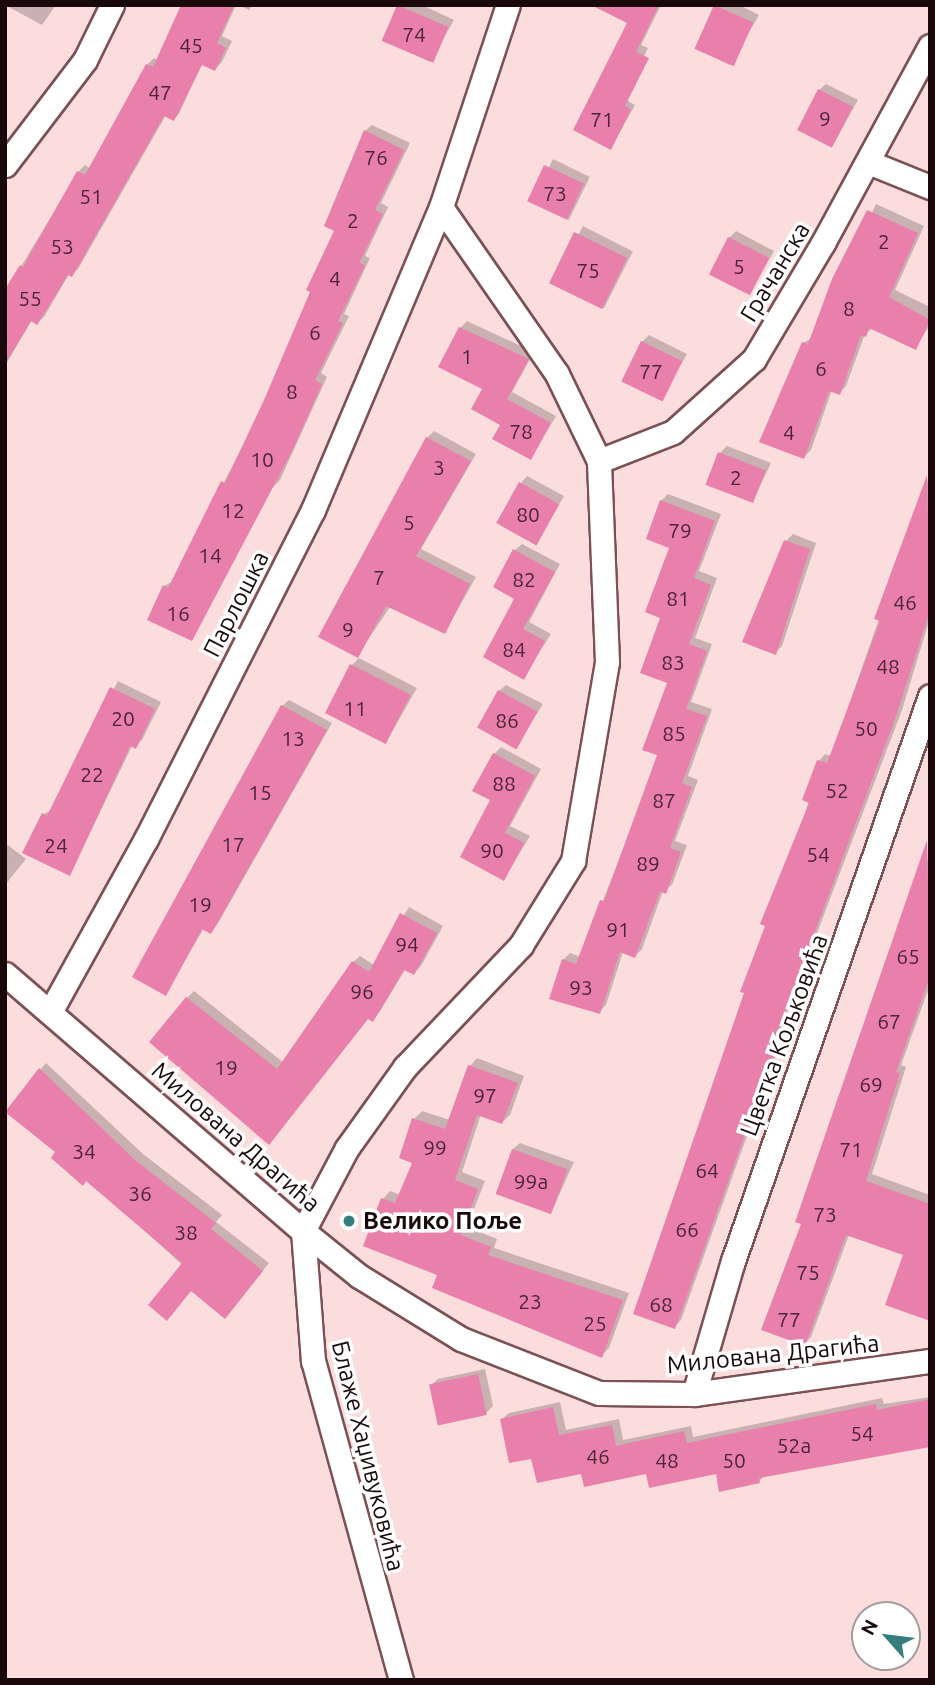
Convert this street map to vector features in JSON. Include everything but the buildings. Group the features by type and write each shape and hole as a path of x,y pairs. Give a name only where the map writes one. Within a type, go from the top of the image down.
{"street":[{"path":"5,165 85,60 112,5"},
{"path":"303,1231 347,1148 405,1067 521,945 573,861 607,662 599,461 557,374 441,207 508,5"},
{"name":"Грачанска","path":"599,461 673,432 754,359 868,162 930,46"},
{"path":"868,162 930,187"},
{"name":"Парлошка","path":"50,1012 146,839 313,510 441,207"},
{"name":"Цветка Кољковића","path":"694,1394 742,1235 930,696"},
{"name":"Милована Драгића","path":"5,974 303,1231 359,1276 461,1339 598,1393 694,1394 930,1361"},
{"name":"Блаже Хаџивуковића","path":"303,1231 313,1361 401,1680"}],"place":[{"name":"Велико Поље","path":"349,1221"}]}
